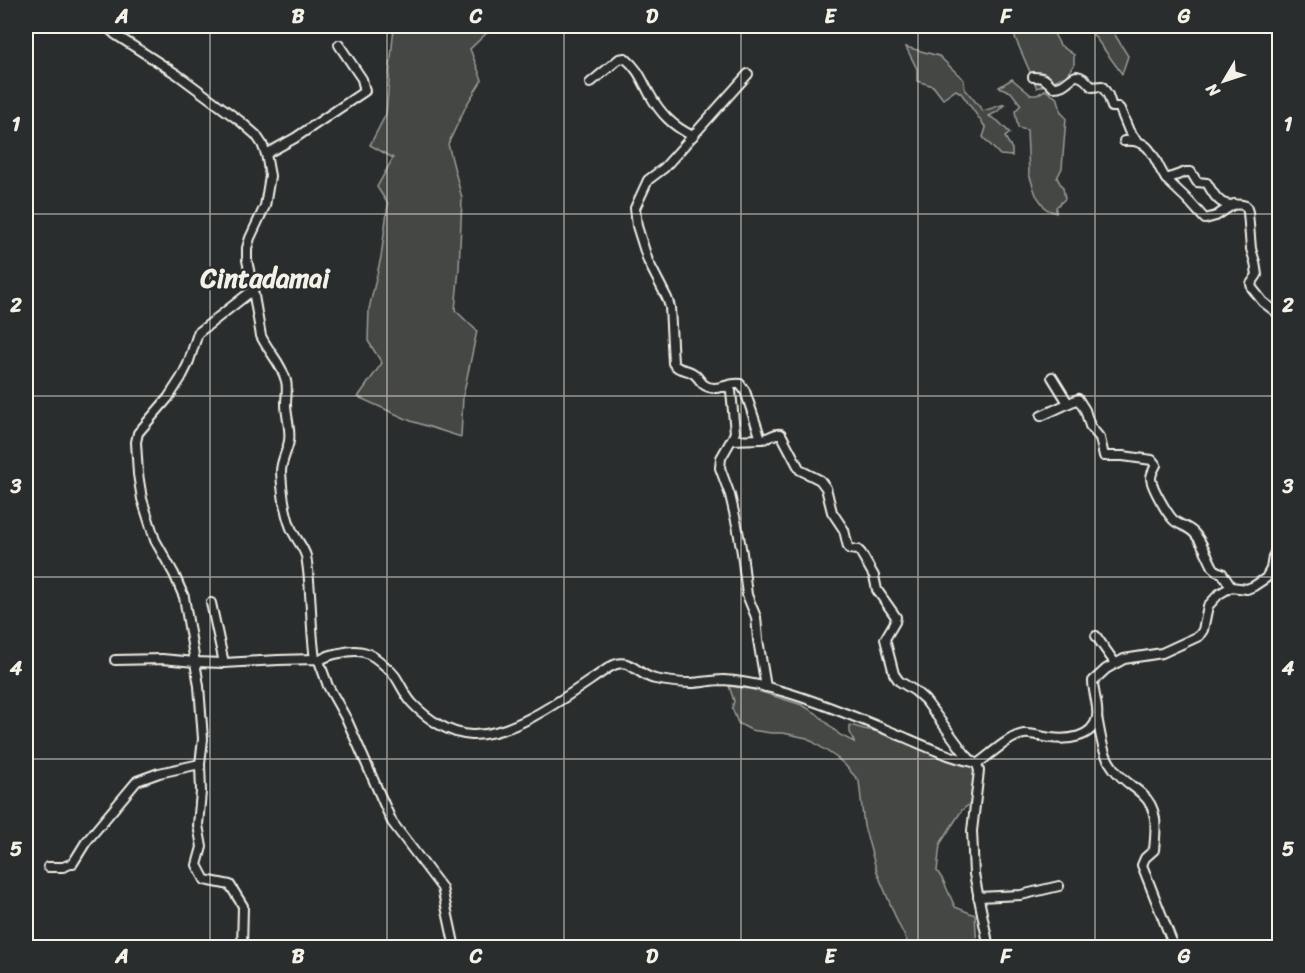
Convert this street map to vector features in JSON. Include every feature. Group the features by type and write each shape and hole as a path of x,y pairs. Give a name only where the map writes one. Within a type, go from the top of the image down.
{"street":[{"path":"105,26 178,75 240,121 256,135 266,154 270,176 265,206 250,238 248,260 261,336 286,381 289,436 281,465 284,501 290,526 306,556 311,633 317,660 347,720 392,822 442,888 455,948"},
{"path":"266,154 295,138 365,91 362,79 339,45"},
{"path":"590,83 619,59 625,58 642,78 667,119 693,136"},
{"path":"748,74 660,172 648,180 635,208 637,226 648,261 670,307 673,363 678,368 693,374 705,386 718,388 728,386 731,389 735,432 721,458 720,468 730,495 742,553 747,597 756,617 766,687"},
{"path":"1033,77 1046,79 1057,88 1078,75 1082,76 1092,87 1102,86 1112,107 1120,109 1129,131 1138,142"},
{"path":"1124,141 1131,140 1148,146 1166,179 1205,219 1222,213 1234,204"},
{"path":"1166,179 1191,172 1197,182 1207,183 1221,201 1226,204 1244,205 1248,212 1251,249 1257,275 1251,284 1252,288 1263,302 1280,315"},
{"path":"242,948 244,910 241,901 230,885 205,880 198,868 197,862 202,843 198,827 203,743 199,686 184,597 155,540 142,499 136,442 138,433 168,398 181,378 198,333 253,290"},
{"path":"1052,377 1068,403"},
{"path":"718,388 737,383 743,386 761,438"},
{"path":"1041,416 1076,399 1079,400 1089,423 1100,438 1105,457 1123,456 1153,461 1156,467 1151,479 1166,511 1174,521 1193,532 1213,567 1222,573 1231,587"},
{"path":"732,440 763,439 781,434 800,470 820,480 829,495 831,509 843,528 848,547 861,553 872,573 877,590 896,617 885,639 894,674 902,684 926,700 975,763 979,771 972,831 974,874 989,948"},
{"path":"1168,948 1171,939 1142,865 1145,858 1154,850 1156,821 1154,810 1141,792 1127,783 1107,759 1101,744 1093,681 1115,663 1132,657 1162,653 1199,636 1203,630 1208,606 1219,594 1231,587 1247,589 1266,578 1280,540"},
{"path":"212,603 224,663"},
{"path":"1096,636 1115,663"},
{"path":"115,660 162,659 224,663 317,660 358,650 379,660 394,675 411,702 442,727 456,733 473,735 492,732 516,724 537,714 617,663 627,663 653,679 691,683 739,681 819,702 929,748 975,763"},
{"path":"975,763 1013,737 1032,733 1050,738 1071,738 1084,734 1094,726 1097,717"},
{"path":"48,867 65,866 76,860 86,842 136,781 164,771 200,764"},
{"path":"978,897 1021,895 1059,886"}],"shaded area":[{"path":"395,26 494,26 470,49 482,80 467,104 448,144 462,198 455,310 477,331 463,396 461,437 411,421 358,397 382,363 368,341 369,309 381,257 388,204 377,187 393,158 370,145 386,114"},
{"path":"1010,26 1050,26 1060,45 1074,55 1074,65 1068,75 1037,88"},
{"path":"1087,26 1113,26 1115,35 1128,56 1122,74"},
{"path":"906,47 939,56 964,80 965,89 983,111 1005,104 989,116 1010,133 1005,137 1012,149 1012,156 1000,155 983,137 986,128 961,93 956,90 943,99 933,86 917,81 917,69"},
{"path":"1012,79 1031,95 1037,95 1045,90 1058,99 1061,112 1066,118 1062,168 1057,178 1063,188 1065,199 1056,207 1056,213 1046,209 1036,195 1029,174 1027,130 1018,128 1015,111 1021,105 1011,92 999,87"},
{"path":"729,686 755,690 802,705 816,713 840,735 854,742 850,725 885,733 975,766 971,803 962,810 940,844 937,871 955,907 975,915 977,947 910,947 877,872 864,826 859,781 837,758 807,738 751,730 738,723 732,708 734,701"}],"district":[{"name":"Cintadamai","path":"265,278"}]}
